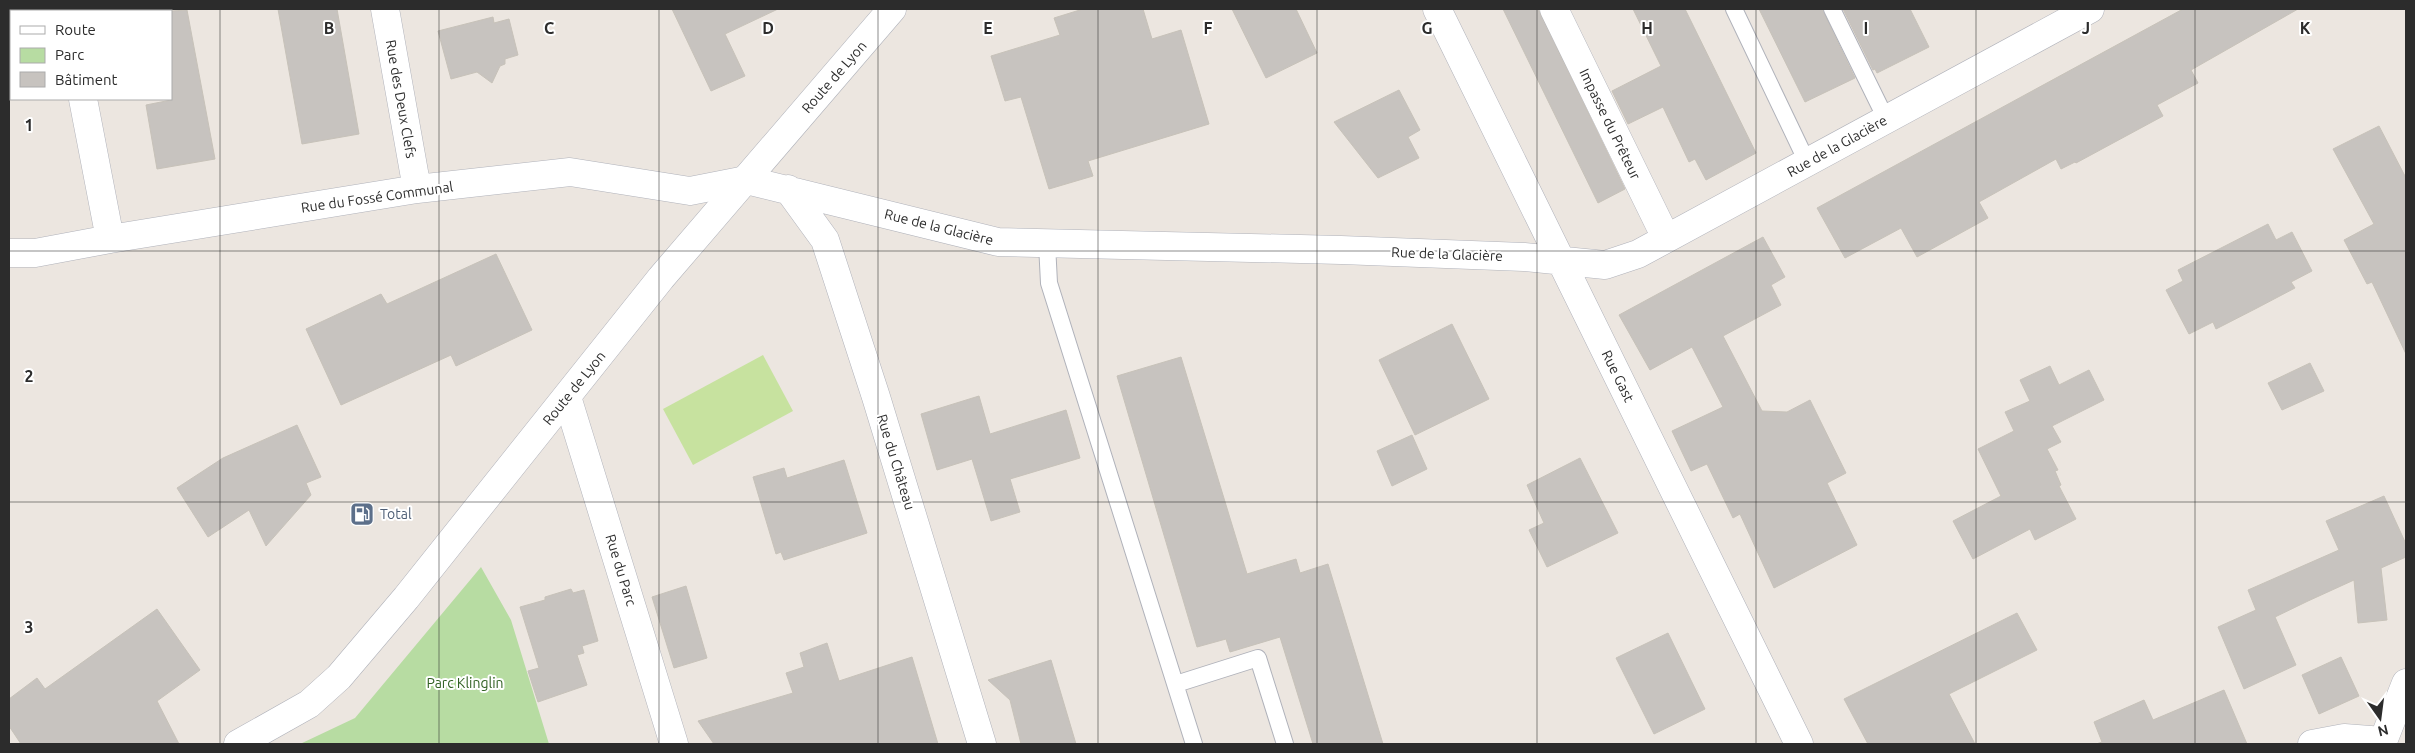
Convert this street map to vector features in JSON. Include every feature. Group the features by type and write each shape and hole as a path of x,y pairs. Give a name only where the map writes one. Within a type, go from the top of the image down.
{"street":[{"name":"Rue des Deux Clefs","path":"385,9 417,189"},
{"name":"Route de Lyon","path":"238,744 309,704 339,677 406,598 661,278 892,9"},
{"name":"Rue Gast","path":"1437,9 1799,744"},
{"name":"Impasse du Prêteur","path":"1554,9 1666,238"},
{"name":"Rue de la Glacière","path":"746,180 998,242 1341,250 1524,257 1605,265 1638,254 2090,9"},
{"path":"83,100 110,239"},
{"name":"Rue du Fossé Communal","path":"9,253 35,254 110,239 417,189 570,172 690,191 746,180"},
{"name":"Rue du Château","path":"788,189 825,240 876,396 982,744"},
{"name":"Rue du Parc","path":"567,397 674,744"},
{"path":"2312,744 2344,738 2387,743 2406,683"}],"lane":[{"path":"1734,9 1808,162"},
{"path":"1832,9 1886,119"},
{"path":"1047,244 1049,283 1194,744"},
{"path":"1176,684 1258,658 1285,744"}],"green space":[{"path":"763,355 793,411 693,465 663,409"},
{"name":"Parc Klinglin","path":"481,567 511,620 549,744 300,744 355,718"}],"building":[{"path":"278,9 337,9 359,134 302,144"},
{"path":"672,9 778,9 725,34 745,76 711,91"},
{"path":"1083,9 1143,9 1152,39 1181,30 1209,124 1088,161 1093,176 1049,189 1021,97 1005,101 991,56 1060,35 1054,18"},
{"path":"1232,9 1296,9 1317,53 1266,78"},
{"path":"1503,9 1538,9 1625,189 1598,203"},
{"path":"1633,9 1685,9 1756,153 1706,180 1695,159 1689,162 1663,107 1628,124 1612,91 1661,66"},
{"path":"1759,9 1822,9 1855,78 1805,102"},
{"path":"1843,9 1910,9 1929,47 1877,73 1875,69 1873,70"},
{"path":"2183,9 2298,9 2191,70 2198,83 2157,105 2163,116 2076,163 2061,169 2056,159 1979,202 1988,218 1917,257 1901,228 1845,258 1817,208"},
{"path":"187,10 215,159 157,169 146,105 172,100 172,11"},
{"path":"493,17 494,23 509,19 518,55 505,59 505,64 500,66 492,83 477,72 451,79 438,31"},
{"path":"1399,90 1420,130 1408,137 1419,158 1378,178 1334,122"},
{"path":"2379,126 2406,178 2406,354 2372,282 2367,284 2344,240 2374,224 2333,149"},
{"path":"2268,224 2276,240 2292,232 2312,271 2291,282 2295,288 2216,329 2213,322 2189,334 2166,290 2183,281 2178,270"},
{"path":"1763,237 1785,277 1771,285 1781,305 1723,336 1762,411 1787,412 1810,400 1846,473 1827,483 1857,545 1774,588 1740,514 1733,518 1707,464 1691,471 1672,431 1723,407 1692,347 1650,370 1619,315"},
{"path":"496,254 532,330 456,366 451,355 341,405 306,329 381,294 387,304"},
{"path":"1452,324 1489,399 1415,435 1379,360"},
{"path":"1181,357 1247,574 1296,559 1300,573 1328,564 1383,744 1313,744 1280,637 1230,652 1226,639 1197,647 1117,376"},
{"path":"2310,363 2324,391 2282,410 2268,383"},
{"path":"2050,366 2059,385 2089,370 2104,400 2052,426 2061,442 2047,449 2058,470 2055,471 2061,485 2059,486 2076,519 2035,540 2030,529 1973,559 1953,521 2001,496 1978,449 2014,431 2005,412 2030,401 2020,380"},
{"path":"979,396 990,434 1066,410 1080,458 1010,479 1020,512 991,521 972,459 937,470 921,414"},
{"path":"297,425 321,477 306,483 311,495 266,546 249,510 208,537 177,488 223,458"},
{"path":"1412,435 1427,469 1392,486 1377,451"},
{"path":"1580,458 1618,533 1547,567 1529,530 1544,523 1527,485"},
{"path":"844,460 867,533 784,560 781,552 776,554 753,477 784,468 787,478"},
{"path":"2384,496 2406,544 2406,557 2381,568 2387,620 2358,623 2354,580 2308,601 2275,617 2296,665 2244,689 2218,627 2256,610 2248,590 2339,550 2326,521"},
{"path":"686,586 707,658 674,668 652,597"},
{"path":"571,589 573,593 584,590 598,641 582,646 584,653 577,655 587,685 538,702 528,671 539,668 520,607 545,600 545,597"},
{"path":"157,609 200,670 157,701 179,744 21,744 9,726 9,699 37,678 45,689"},
{"path":"2017,613 2037,650 1949,694 1975,744 1868,744 1844,699"},
{"path":"1668,633 1705,709 1654,734 1616,658"},
{"path":"827,643 839,681 912,657 938,744 714,744 698,721 793,693 786,673 804,667 800,653"},
{"path":"2341,657 2359,696 2319,714 2302,675"},
{"path":"1051,660 1076,744 1021,744 1010,700 988,680"},
{"path":"2224,690 2247,744 2096,744 2102,742 2094,722 2144,700 2153,720"}],"place":[{"name":"Total","path":"362,514"}]}
